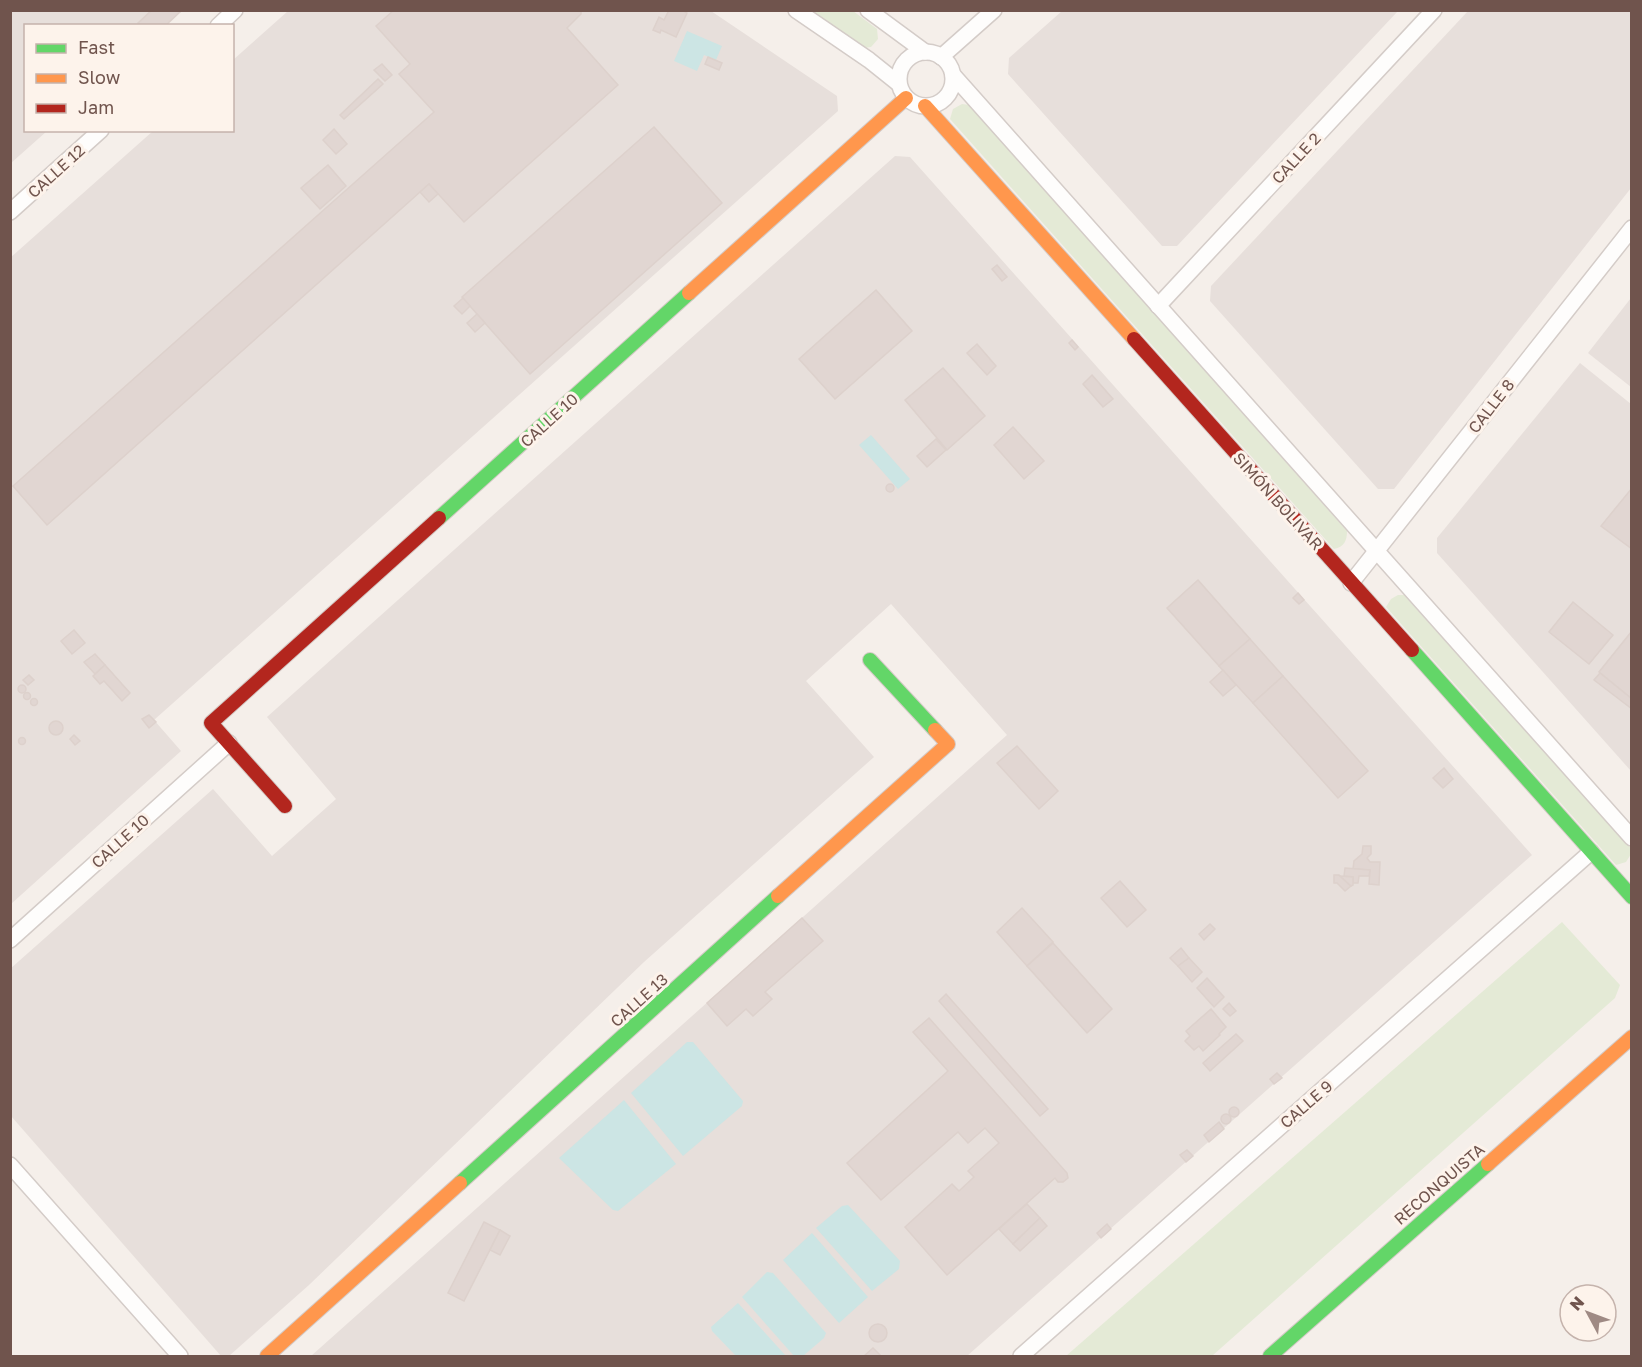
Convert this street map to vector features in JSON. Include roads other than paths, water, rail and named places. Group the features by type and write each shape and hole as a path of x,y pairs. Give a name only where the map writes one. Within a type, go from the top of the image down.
{"street":[{"path":"220,24 235,10"},
{"path":"796,10 863,56 915,104 934,105 949,94 953,75 951,68 941,57 925,52 868,10"},
{"path":"941,57 994,10"},
{"name":"CALLE 2","path":"1158,306 1434,10"},
{"path":"903,91 899,75 902,66 916,54 925,52"},
{"path":"953,75 1632,838"},
{"name":"CALLE 10","path":"285,806 211,723 903,91"},
{"name":"SIMÓN BOLIVAR","path":"925,106 1591,852 1629,890"},
{"name":"CALLE 12","path":"10,212 99,132"},
{"name":"CALLE 8","path":"1351,583 1632,228"},
{"name":"CALLE 13","path":"267,1356 948,744 870,660"},
{"name":"CALLE 10","path":"10,940 229,743"},
{"name":"CALLE 9","path":"1021,1356 1591,852"},
{"name":"RECONQUISTA","path":"1270,1356 1632,1037"},
{"path":"10,1165 180,1356"}],"water":[{"path":"687,31 722,46 716,60 704,55 697,71 674,61"},
{"path":"871,435 910,479 898,489 859,445"},
{"path":"687,1042 693,1042 743,1101 742,1106 683,1156 631,1093"},
{"path":"624,1100 676,1164 618,1211 613,1210 559,1158"},
{"path":"848,1205 900,1261 899,1269 872,1291 816,1228 842,1206"},
{"path":"812,1233 868,1297 839,1323 783,1260"},
{"path":"767,1272 773,1273 826,1333 824,1338 803,1356 794,1356 742,1297"},
{"path":"738,1303 786,1356 736,1356 712,1331 711,1327"}]}
